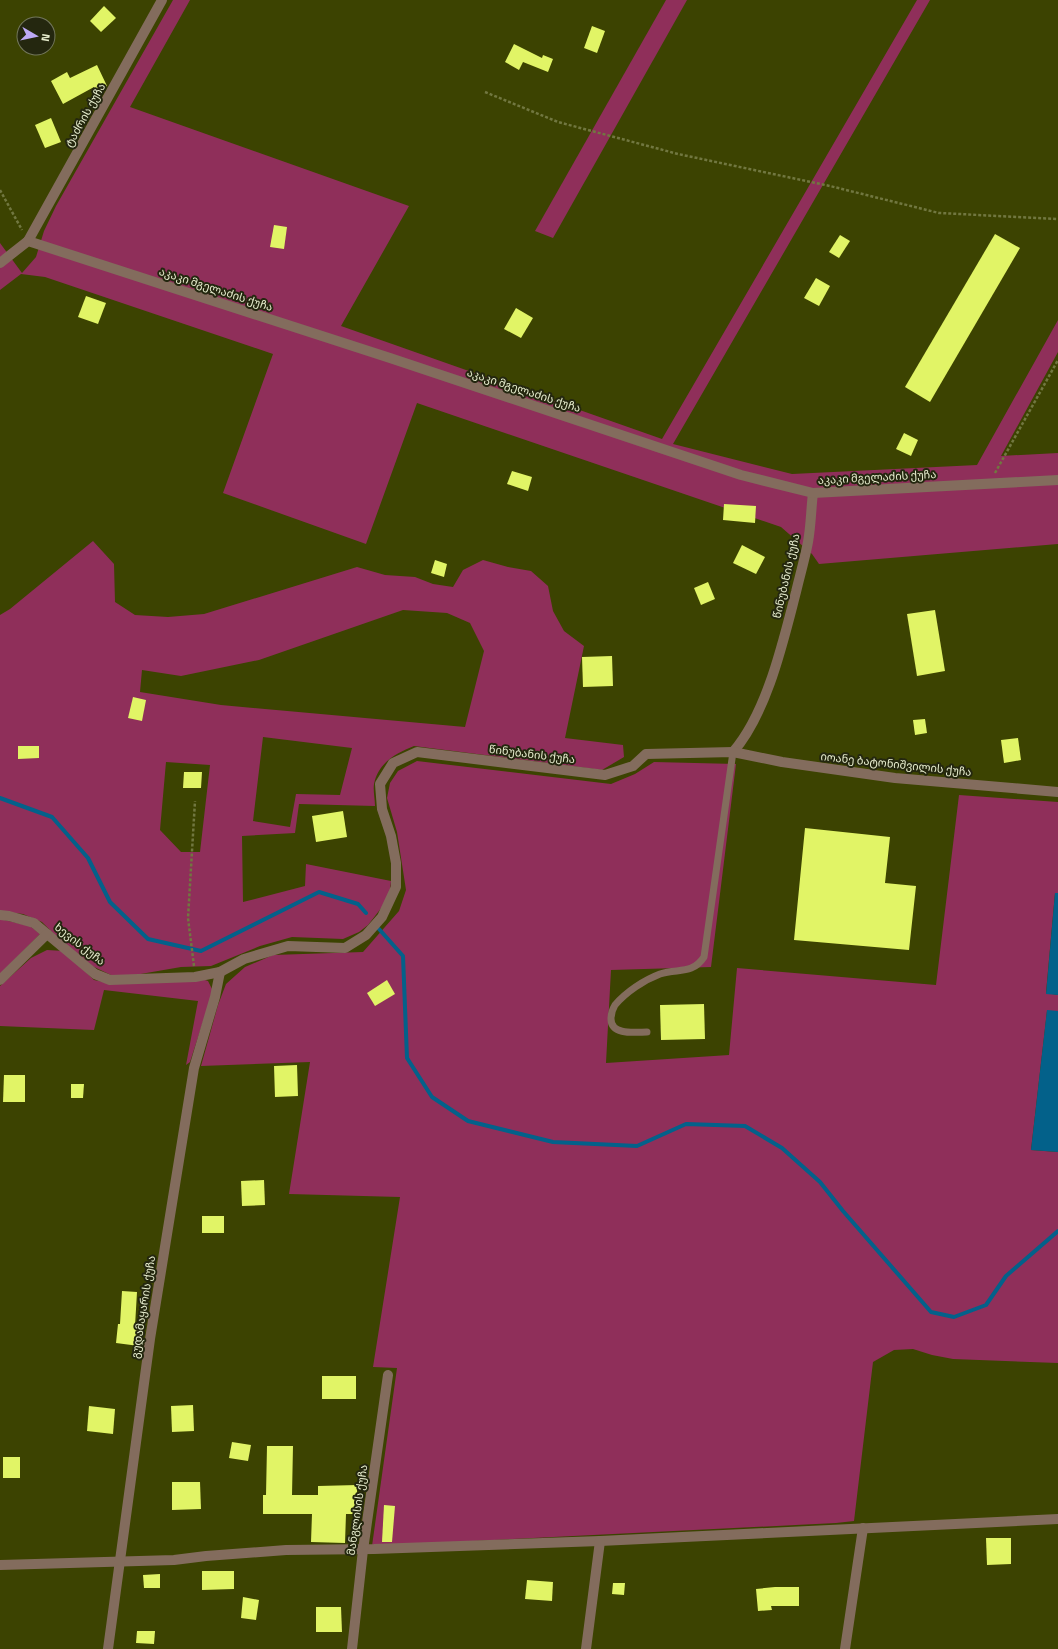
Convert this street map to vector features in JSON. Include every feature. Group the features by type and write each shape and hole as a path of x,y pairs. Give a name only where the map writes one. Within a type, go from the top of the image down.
{"street":[{"name":"ტაძრის ქუჩა","path":"28,241 162,0"},
{"path":"0,263 28,241"},
{"name":"აკაკი მგელაძის ქუჩა","path":"28,241 390,358 741,475 813,493 1058,480"},
{"name":"წინუბანის ქუჩა","path":"220,972 244,959 288,946 345,948 370,931 382,917 396,887 396,863 391,836 382,809 380,784 393,763 417,752 606,775 632,766 646,754 732,752 743,739 758,710 771,678 789,618 808,542 813,493"},
{"name":"იოანე ბატონიშვილის ქუჩა","path":"732,752 782,762 895,778 1058,792"},
{"name":"ხევის ქუჩა","path":"0,915 34,923 95,974 110,980 195,977 220,972"},
{"path":"0,980 47,934"},
{"name":"გუდამაყარის ქუჩა","path":"108,1649 150,1339 194,1068 215,997 220,972"},
{"name":"მანგლისის ქუჩა","path":"352,1649 363,1550 388,1375"},
{"path":"0,1565 174,1560 286,1550 363,1550 600,1541 1058,1519"},
{"path":"845,1649 863,1528"},
{"path":"586,1649 600,1541"}],"lane":[{"path":"647,1032 627,1032 617,1029 611,1022 611,1012 615,1005 628,993 649,979 662,973 686,970 699,964 704,957 732,752"}],"path":[{"path":"485,92 558,122 678,154 830,186 939,213 1058,219"},
{"path":"0,190 28,241"},
{"path":"989,483 1058,360"},
{"path":"195,801 188,918 195,977"}],"shaded area":[{"path":"173,0 190,0 130,107 409,206 341,326 662,439 917,0 930,0 673,444 792,474 977,465 1058,320 1058,352 1001,456 1058,453 1058,544 819,564 812,554 781,527 417,403 366,544 223,493 273,354 45,277 21,274 0,290 0,243 22,273 36,257 44,231 56,206"},
{"path":"666,0 687,0 553,238 535,231"},
{"path":"93,541 114,564 115,602 135,615 168,617 204,614 357,567 385,575 415,577 433,584 453,587 463,570 483,560 508,567 531,571 548,586 553,611 564,631 584,646 565,738 623,745 624,757 602,770 414,746 394,756 379,770 374,784 375,806 299,804 295,833 242,836 243,902 305,886 306,864 391,881 390,891 382,907 368,925 359,932 343,939 292,937 260,946 211,966 181,967 129,976 111,975 92,966 62,942 42,922 23,914 0,911 0,615 10,609","holes":["403,610 447,613 470,623 484,651 465,727 221,705 140,692 142,670 181,676 259,660","263,737 352,748 340,795 296,794 290,827 253,821","166,762 210,765 200,852 181,852 160,830"]},
{"path":"417,761 611,784 635,774 654,762 736,764 711,967 611,970 606,1063 729,1055 737,968 936,985 959,795 1058,802 1058,893 1055,893 1046,993 1058,995 1058,1011 1047,1011 1031,1150 1058,1152 1058,1363 953,1359 932,1355 913,1349 894,1350 873,1362 854,1521 372,1546 397,1368 373,1367 400,1197 289,1194 310,1062 201,1066 218,1005 226,984 245,967 273,955 363,952 399,911 406,890 397,832 387,798 390,783 398,771"},
{"path":"0,919 30,926 40,934 0,974"},
{"path":"47,950 64,951 94,980 113,984 202,979 208,981 213,991 190,1062 186,1065 198,1001 104,990 94,1030 0,1026 0,986 31,958"}],"water":[{"path":"1055,893 1058,893 1058,995 1046,994"},
{"path":"1047,1010 1058,1011 1058,1152 1031,1150"}],"building":[{"path":"104,6 116,18 101,32 90,21"},
{"path":"592,26 605,31 597,53 584,48"},
{"path":"514,44 542,58 543,55 553,59 548,72 523,62 519,70 505,62"},
{"path":"97,65 107,86 96,91 94,87 63,104 51,81 67,72 70,78"},
{"path":"51,118 61,142 45,148 35,125"},
{"path":"274,225 287,227 284,249 270,247"},
{"path":"995,234 1020,248 930,402 905,387"},
{"path":"840,235 850,241 839,258 829,252"},
{"path":"816,278 830,286 819,306 804,298"},
{"path":"86,296 106,303 98,324 78,317"},
{"path":"516,308 533,318 521,338 504,329"},
{"path":"904,433 918,440 911,456 896,449"},
{"path":"512,471 532,477 528,491 507,484"},
{"path":"724,504 756,506 755,523 723,520"},
{"path":"742,545 765,557 756,574 733,563"},
{"path":"435,560 447,564 444,577 431,573"},
{"path":"708,582 715,599 701,605 694,588"},
{"path":"935,610 945,671 917,676 907,614"},
{"path":"612,656 613,686 583,687 582,657"},
{"path":"133,697 146,700 142,721 128,718"},
{"path":"925,719 927,733 915,735 913,720"},
{"path":"1018,738 1021,760 1004,763 1001,740"},
{"path":"18,746 39,746 39,758 18,759"},
{"path":"184,772 202,772 201,788 183,788"},
{"path":"343,811 347,837 316,842 312,816"},
{"path":"805,828 890,837 885,883 916,886 909,950 794,940"},
{"path":"387,980 395,994 375,1006 367,993"},
{"path":"704,1004 705,1039 661,1040 660,1005"},
{"path":"297,1065 298,1096 275,1097 274,1066"},
{"path":"4,1075 25,1075 25,1102 3,1102"},
{"path":"71,1084 84,1084 83,1098 71,1098"},
{"path":"264,1180 265,1205 242,1206 241,1181"},
{"path":"202,1216 224,1216 224,1233 202,1233"},
{"path":"122,1291 137,1292 135,1326 141,1327 139,1346 116,1343 118,1324 120,1324"},
{"path":"322,1376 356,1376 356,1399 322,1399"},
{"path":"193,1405 194,1431 172,1432 171,1406"},
{"path":"89,1406 115,1409 113,1434 87,1431"},
{"path":"232,1442 251,1445 248,1461 229,1458"},
{"path":"267,1446 293,1446 292,1495 318,1495 318,1486 357,1485 357,1514 346,1514 345,1543 311,1542 312,1514 263,1514 263,1495 266,1495"},
{"path":"3,1457 20,1457 20,1478 3,1478"},
{"path":"172,1482 200,1482 201,1509 172,1510"},
{"path":"384,1505 395,1506 392,1542 382,1542"},
{"path":"986,1538 1011,1538 1011,1564 987,1565"},
{"path":"202,1571 234,1571 234,1589 202,1590"},
{"path":"160,1574 160,1588 144,1588 143,1575"},
{"path":"527,1580 553,1582 552,1601 525,1599"},
{"path":"613,1583 625,1583 624,1595 612,1594"},
{"path":"799,1587 799,1606 771,1606 772,1610 758,1611 756,1589"},
{"path":"243,1597 259,1600 256,1620 241,1618"},
{"path":"316,1607 341,1607 342,1632 316,1632"},
{"path":"137,1631 155,1631 154,1644 136,1643"}],"waterway":[{"path":"0,798 52,817 88,858 110,902 148,939 201,951 319,892 358,904 366,913"},
{"path":"379,929 403,956 407,1058 432,1097 468,1121 553,1142 637,1146 686,1124 745,1126 782,1148 820,1182 843,1211 931,1312 954,1317 986,1305 1006,1276 1058,1231"}]}
